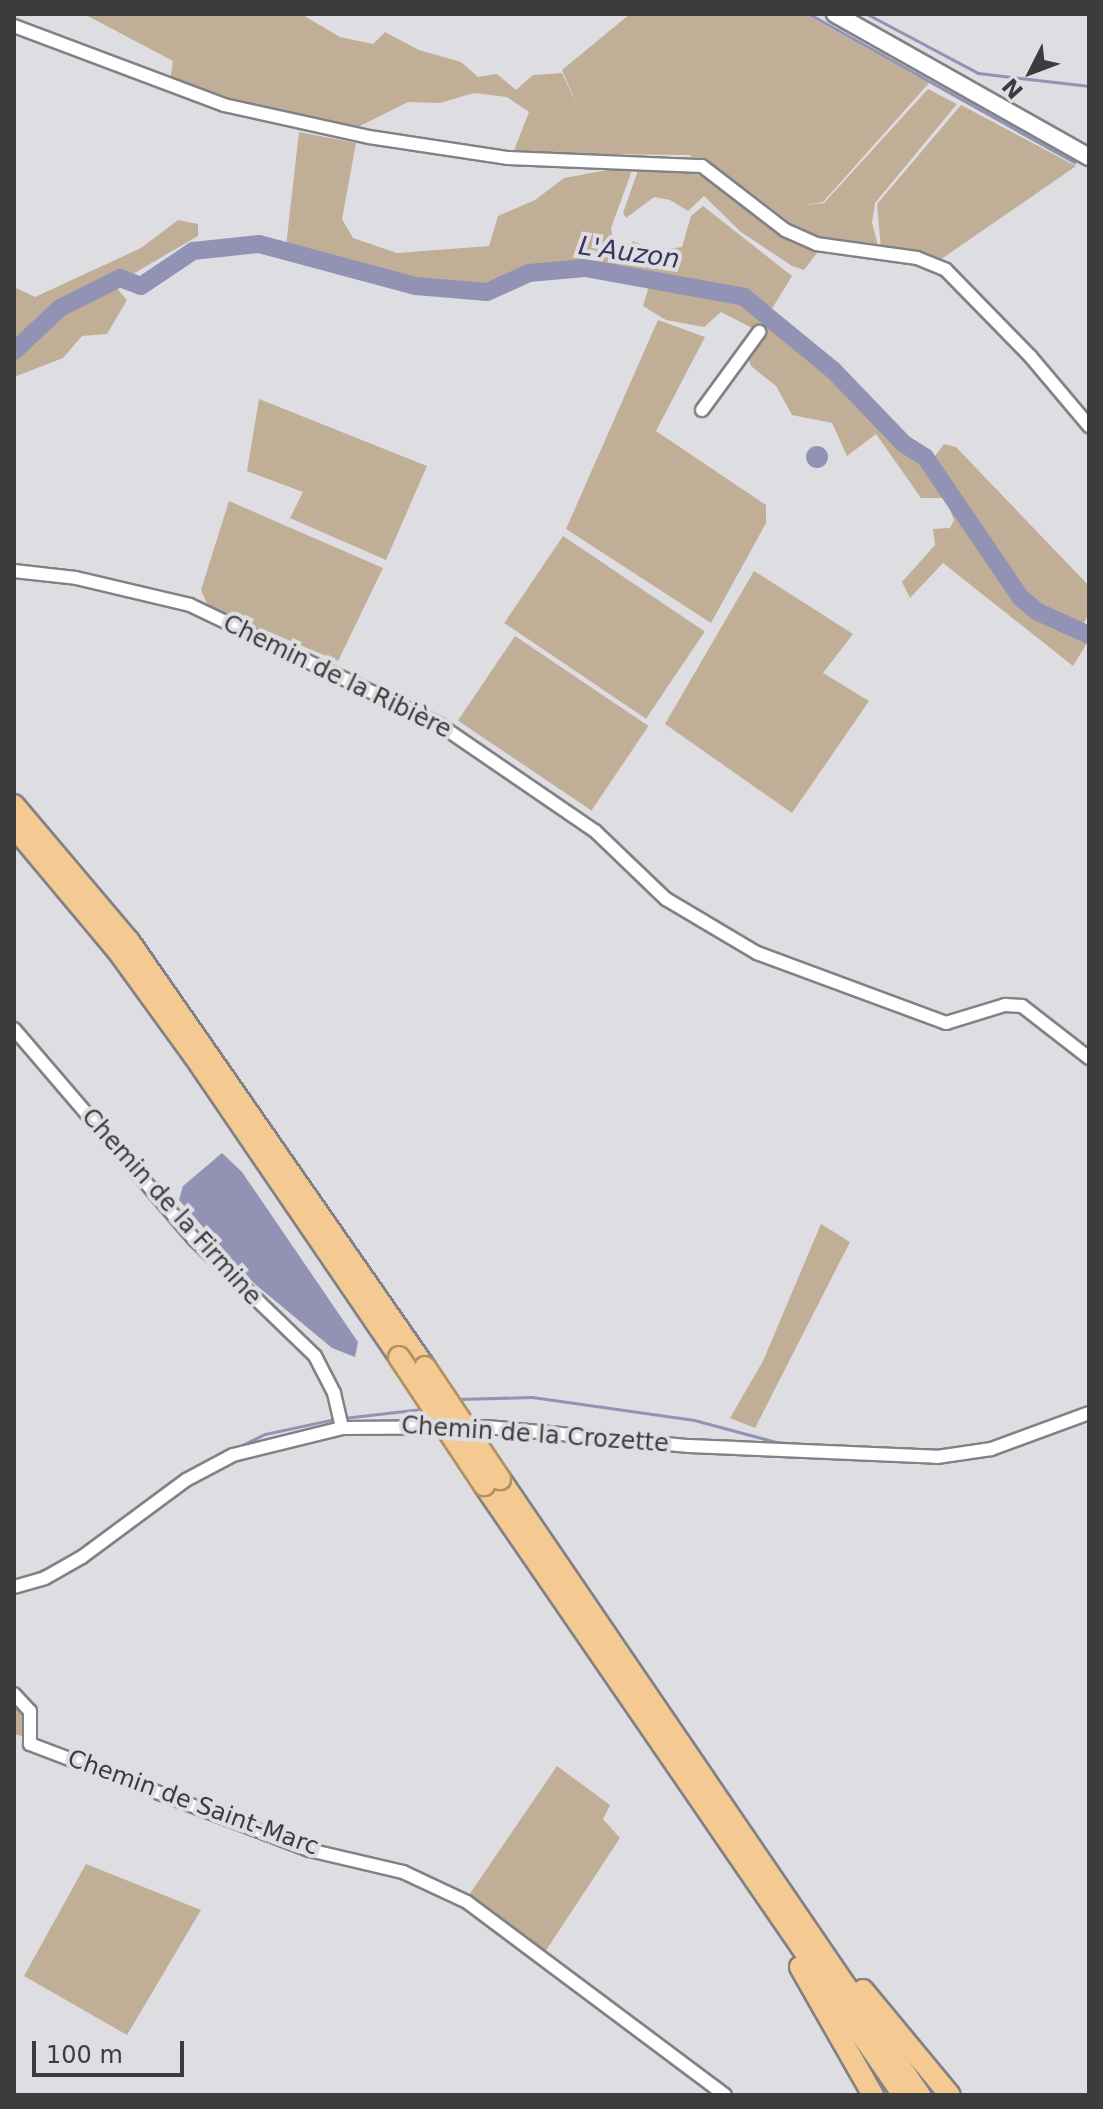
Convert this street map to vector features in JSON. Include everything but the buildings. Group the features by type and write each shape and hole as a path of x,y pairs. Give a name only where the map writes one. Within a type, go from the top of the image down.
{"highway":[{"path":"14,805 129,941 425,1367 492,1482"},
{"path":"14,827 117,950 194,1056 399,1357 492,1482 746,1853 920,2095"},
{"path":"746,1853 873,2095"},
{"path":"746,1853 903,2095"},
{"path":"746,1853 950,2095"}],"main road":[{"path":"835,14 1089,157"}],"street":[{"path":"14,26 224,105 369,137 508,158 702,166 785,230 816,244 917,258 946,270 1039,365 1089,426"},
{"path":"702,410 759,332"},
{"name":"Chemin de la Ribière","path":"14,571 76,578 190,605 440,725 595,831 666,899 757,953 946,1023 1005,1005 1022,1006 1089,1058"},
{"name":"Chemin de la Firmine","path":"14,1029 212,1258 315,1356 334,1393 342,1428"},
{"name":"Chemin de la Crozette","path":"14,1587 45,1578 82,1557 186,1480 233,1455 342,1428 487,1427 689,1446 937,1457 991,1449 1089,1413"},
{"name":"Chemin de Saint-Marc","path":"14,1694 30,1711 30,1744 309,1850 403,1872 467,1902 725,2095"}],"shaded area":[{"path":"84,14 301,14 340,37 373,44 385,32 419,50 461,62 478,77 497,74 516,90 533,75 562,73 578,107 562,70 630,14 805,14 929,83 823,202 803,205 824,203 928,89 957,104 875,203 872,223 879,249 840,246 808,236 745,188 689,155 513,153 529,112 507,97 474,93 440,103 408,102 358,127 322,124 231,103 170,81 173,61"},
{"path":"961,105 1076,166 940,260 912,251 881,249 877,204"},
{"path":"299,132 356,143 342,219 353,238 397,253 489,246 498,216 535,200 564,178 634,165 611,228 614,246 629,250 633,241 656,251 682,247 691,216 703,206 792,276 770,312 830,362 902,442 917,447 926,457 935,456 944,444 956,447 1089,586 1089,614 1078,632 1089,640 1073,666 943,563 910,598 902,582 935,545 933,529 950,528 954,520 945,498 921,498 876,434 847,456 832,423 792,415 776,386 751,366 746,349 754,329 721,312 704,327 666,320 643,306 652,276 586,262 528,268 487,286 417,280 286,246"},
{"path":"640,165 683,168 701,176 776,230 817,253 804,270 792,266 741,232 704,196 688,211 670,200 654,197 626,218 623,213"},
{"path":"178,220 198,224 198,236 114,285 127,300 107,334 82,336 63,358 14,377 14,287 35,297 141,248"},
{"path":"658,320 705,337 656,431 766,505 766,523 711,623 566,529"},
{"path":"259,399 427,466 386,560 290,518 303,492 247,471"},
{"path":"229,501 383,568 338,661 208,606 201,590"},
{"path":"563,536 705,632 646,719 504,623"},
{"path":"754,571 853,634 823,673 869,701 792,813 665,724"},
{"path":"515,636 648,726 591,811 458,721"},
{"path":"821,1224 850,1242 755,1428 730,1418 763,1361"},
{"path":"14,1700 28,1710 25,1737 14,1734"},
{"path":"557,1766 610,1805 603,1819 620,1838 545,1952 469,1895"},
{"path":"86,1864 201,1910 127,2035 24,1976"}],"water":[{"path":"817,446 825,449 828,457 825,465 817,468 809,465 806,457 809,449"},
{"path":"222,1153 242,1172 358,1342 355,1357 332,1348 249,1279 179,1200 183,1186"}],"waterway":[{"path":"809,14 1074,162"},
{"path":"867,14 978,73 1089,86"},
{"name":"L'Auzon","path":"14,351 60,308 120,278 141,286 193,251 259,244 416,286 487,292 529,273 585,268 744,297 833,370 904,444 925,457 1020,597 1038,612 1089,635"},
{"path":"457,1399 532,1397 694,1420 776,1442 836,1447"},
{"path":"1066,1415 1089,1406"},
{"path":"343,1418 422,1409"},
{"path":"236,1448 265,1434 335,1419"},
{"path":"908,1450 948,1450"},
{"path":"189,1472 207,1462"},
{"path":"18,1580 60,1563 154,1497"}]}
